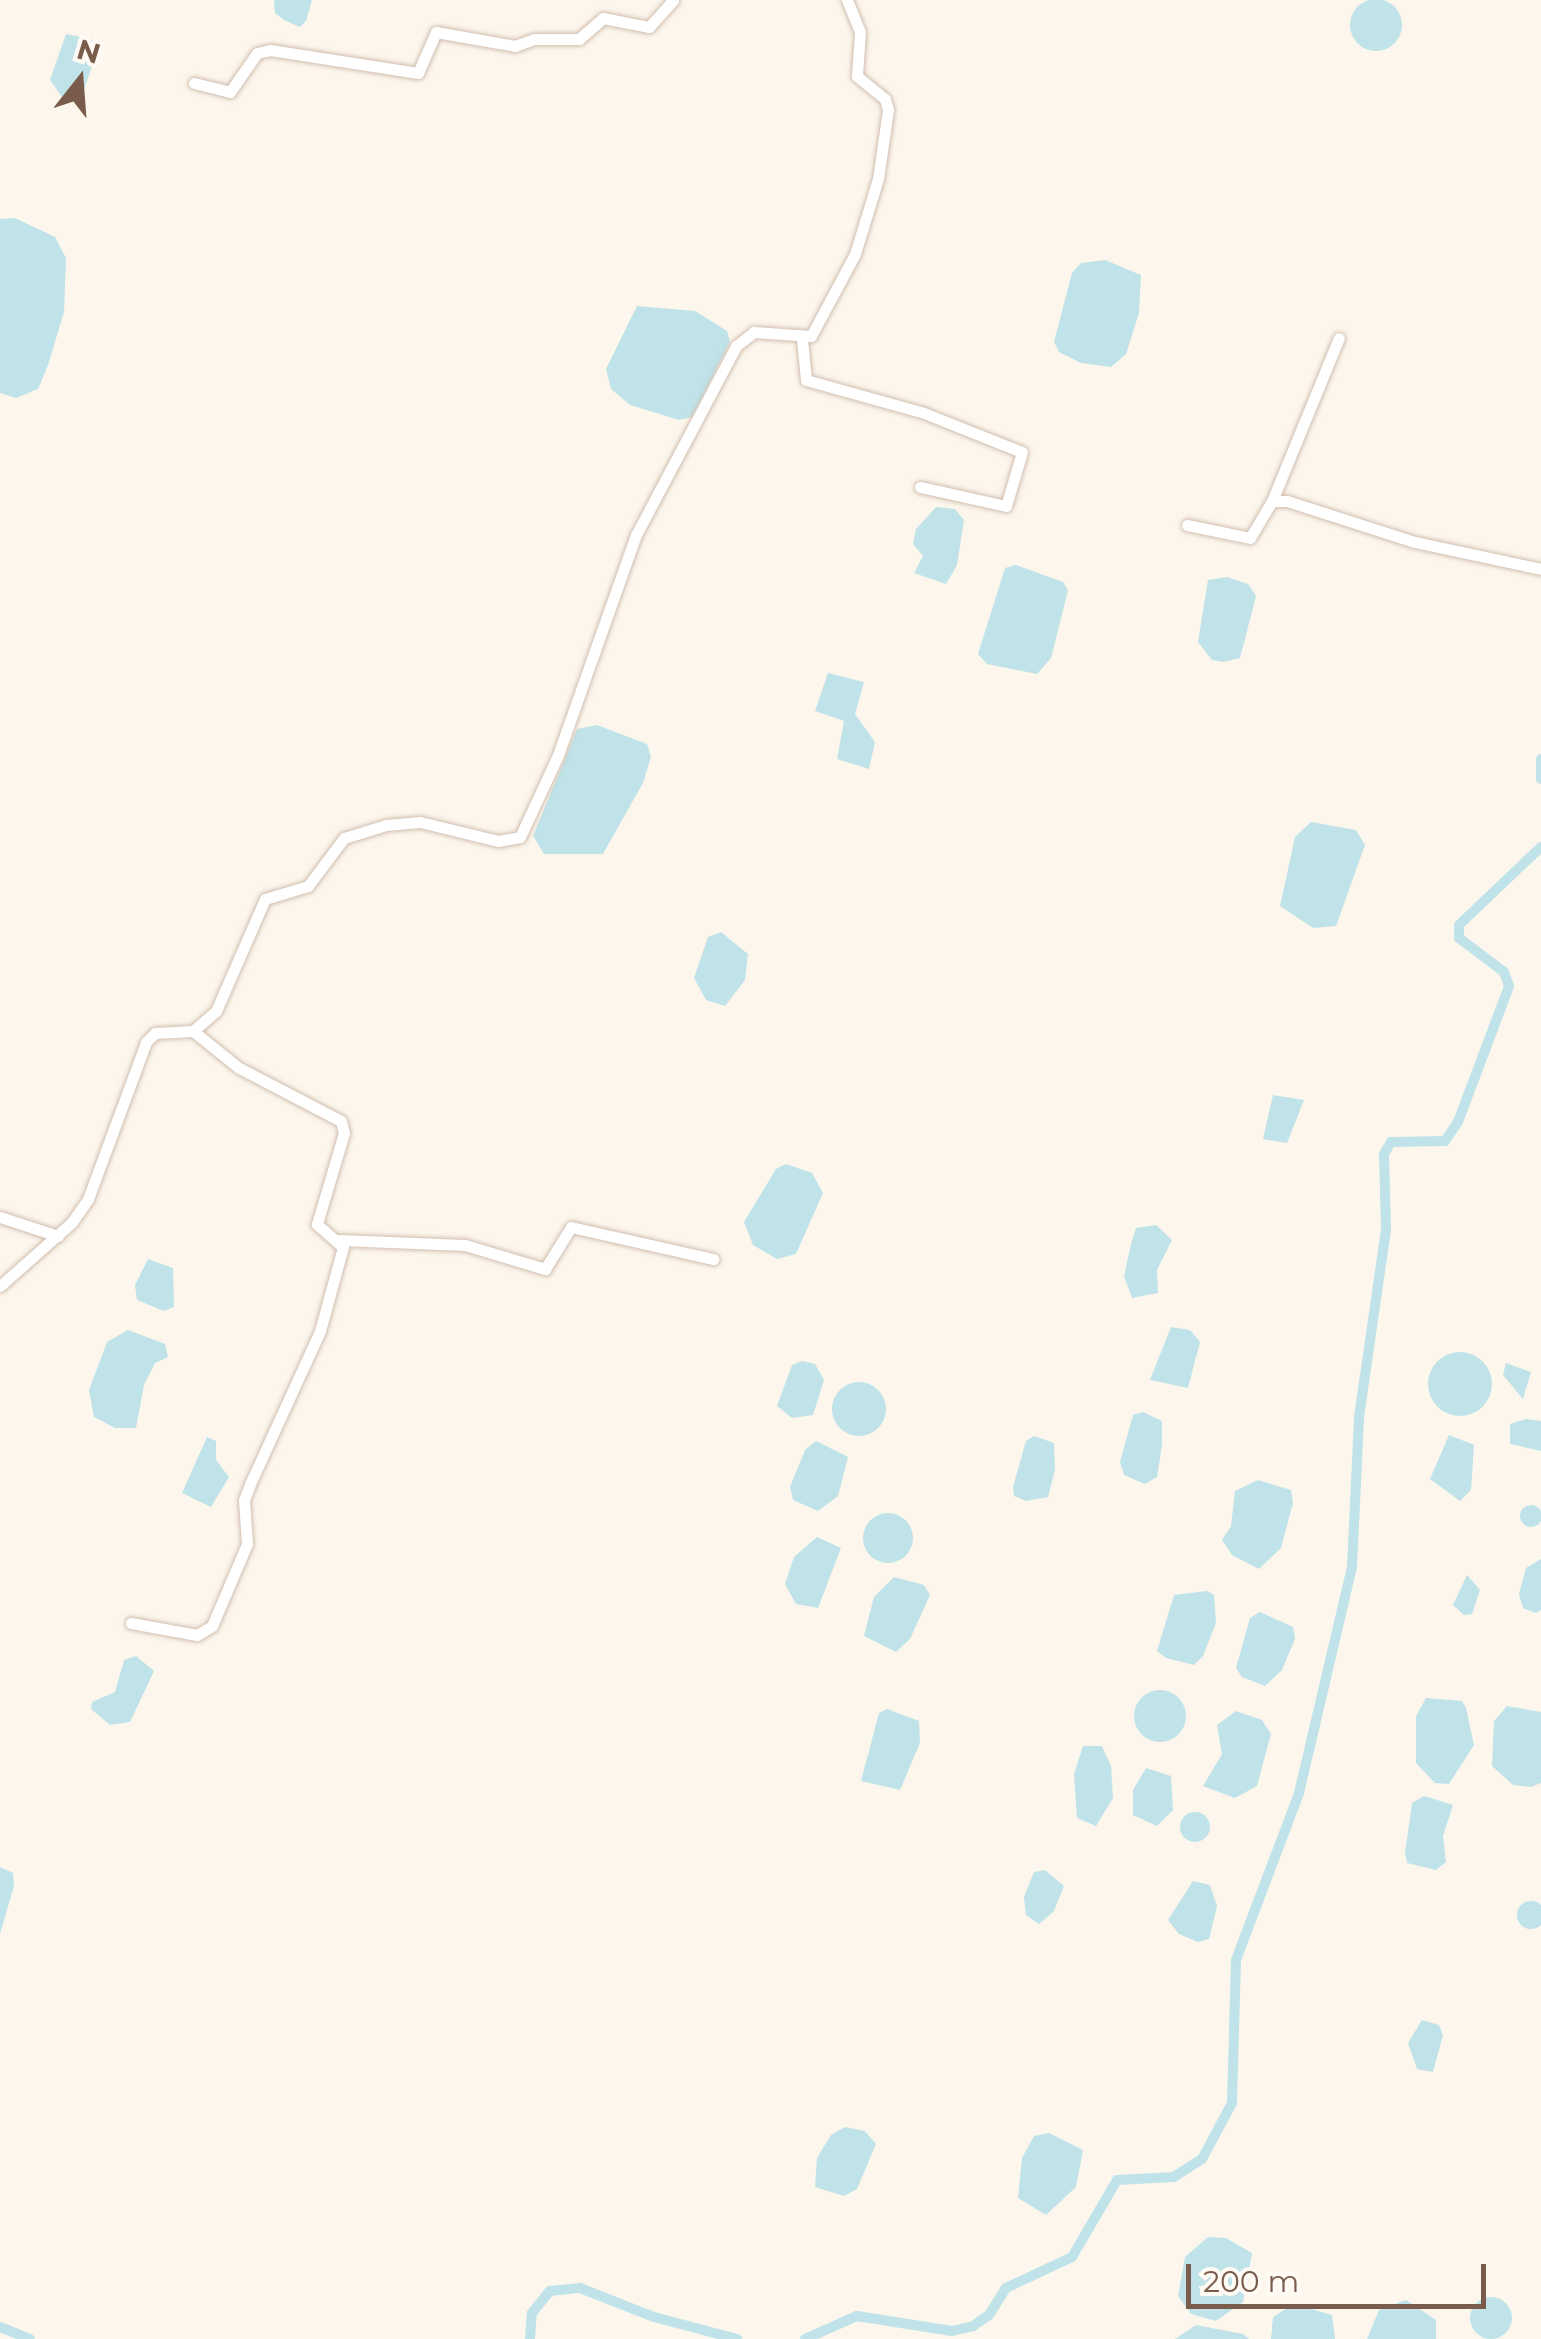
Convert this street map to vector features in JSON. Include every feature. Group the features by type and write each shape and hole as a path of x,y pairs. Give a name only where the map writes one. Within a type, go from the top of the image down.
{"street":[{"path":"194,84 230,92 256,53 270,50 418,73 436,32 515,46 534,39 579,38 603,18 649,27 673,0"},
{"path":"0,1286 58,1236 88,1198 146,1042 155,1033 193,1031 216,1011 265,899 308,886 344,838 420,822 498,841 520,838 558,755 636,535 736,346 754,332 802,339 821,324 855,254 887,124 885,99 857,76 860,32 847,0"},
{"path":"1186,525 1250,538 1272,501 1338,338"},
{"path":"802,339 808,348 806,380 924,413 1022,452 1006,506 920,487"},
{"path":"1272,501 1541,569"},
{"path":"193,1031 239,1068 341,1122 344,1133 317,1224 340,1240 465,1245 545,1270 571,1227 712,1259"},
{"path":"0,1217 58,1236"},
{"path":"131,1623 197,1635 212,1626 247,1544 244,1500 320,1331 340,1240"}],"water":[{"path":"1376,-1 1394,7 1402,25 1394,43 1376,51 1358,43 1350,25 1358,7"},
{"path":"274,0 312,0 306,21 300,27 284,20 275,13"},
{"path":"66,34 91,39 97,53 80,100 62,97 50,80"},
{"path":"15,218 55,237 66,258 64,312 48,365 38,389 16,398 0,393 0,219"},
{"path":"1105,260 1141,275 1139,313 1126,354 1111,367 1081,363 1059,352 1054,342 1072,273 1081,263"},
{"path":"637,306 695,311 727,331 730,342 692,417 679,420 630,405 611,389 606,369"},
{"path":"936,507 955,509 964,520 957,565 946,584 914,573 923,556 913,544 916,529"},
{"path":"1016,565 1063,582 1068,590 1051,658 1037,674 987,664 978,654 1005,568"},
{"path":"1227,577 1248,584 1256,596 1240,658 1223,662 1212,660 1198,642 1208,580"},
{"path":"828,673 864,682 855,714 875,742 869,769 837,759 844,721 815,711"},
{"path":"597,725 647,744 651,757 643,783 603,854 544,854 533,836 577,729"},
{"path":"1311,822 1356,830 1365,845 1336,926 1313,928 1280,906 1295,837"},
{"path":"721,932 748,954 745,980 725,1006 706,1000 694,978 708,937"},
{"path":"1273,1095 1304,1100 1287,1143 1263,1139"},
{"path":"786,1164 812,1173 823,1193 796,1254 777,1259 753,1245 744,1222 776,1169"},
{"path":"1156,1225 1172,1240 1157,1270 1158,1293 1132,1298 1124,1276 1136,1228"},
{"path":"148,1259 173,1268 174,1307 164,1311 137,1300 135,1285"},
{"path":"1171,1327 1190,1330 1200,1342 1188,1388 1150,1380"},
{"path":"128,1330 165,1344 168,1357 155,1363 144,1385 136,1428 115,1428 94,1417 89,1390 107,1342"},
{"path":"1460,1352 1482,1362 1492,1384 1482,1406 1460,1416 1438,1406 1428,1384 1438,1362"},
{"path":"802,1361 815,1364 824,1380 813,1415 792,1418 777,1406 792,1365"},
{"path":"1506,1363 1531,1372 1523,1399 1503,1375"},
{"path":"859,1382 878,1390 886,1409 878,1428 859,1436 840,1428 832,1409 840,1390"},
{"path":"1143,1412 1162,1421 1157,1477 1145,1484 1124,1475 1120,1462 1133,1415"},
{"path":"1526,1419 1541,1421 1541,1451 1510,1444 1510,1424"},
{"path":"1449,1435 1474,1445 1471,1490 1460,1501 1430,1479"},
{"path":"1034,1436 1054,1443 1055,1470 1048,1497 1026,1501 1014,1496 1013,1487 1026,1441"},
{"path":"207,1437 216,1441 216,1460 229,1477 211,1507 182,1493"},
{"path":"816,1441 848,1457 838,1496 818,1511 793,1500 790,1487 805,1450"},
{"path":"1258,1480 1291,1490 1293,1503 1281,1548 1259,1569 1232,1555 1222,1540 1231,1526 1235,1491"},
{"path":"1531,1505 1539,1508 1539,1524 1531,1527 1523,1524 1520,1516 1523,1508"},
{"path":"888,1513 906,1520 913,1538 906,1556 888,1563 870,1556 863,1538 870,1520"},
{"path":"817,1537 841,1548 818,1608 796,1604 785,1584 794,1557"},
{"path":"1541,1559 1541,1610 1536,1613 1523,1608 1519,1594 1526,1568"},
{"path":"1467,1575 1480,1590 1472,1614 1464,1615 1453,1605"},
{"path":"894,1577 924,1585 930,1595 910,1639 896,1652 864,1636 874,1597"},
{"path":"1207,1591 1214,1595 1216,1623 1203,1656 1194,1665 1166,1658 1157,1651 1174,1595"},
{"path":"1260,1612 1293,1627 1295,1639 1282,1670 1265,1686 1242,1677 1236,1668 1250,1618"},
{"path":"136,1656 154,1671 130,1722 110,1725 91,1709 92,1702 115,1692 124,1660"},
{"path":"1160,1690 1178,1698 1186,1716 1178,1734 1160,1742 1142,1734 1134,1716 1142,1698"},
{"path":"1426,1698 1462,1701 1466,1708 1474,1745 1449,1784 1435,1783 1416,1763 1416,1716"},
{"path":"1507,1706 1541,1712 1541,1783 1531,1787 1513,1785 1492,1766 1494,1721"},
{"path":"887,1709 919,1721 920,1743 900,1790 861,1781 879,1713"},
{"path":"1236,1711 1262,1720 1271,1734 1257,1786 1235,1798 1203,1786 1222,1754 1217,1725"},
{"path":"1083,1746 1102,1746 1111,1766 1113,1798 1096,1826 1077,1818 1074,1774"},
{"path":"1146,1768 1171,1776 1173,1810 1157,1826 1133,1815 1133,1790"},
{"path":"1424,1796 1453,1805 1443,1836 1446,1862 1436,1870 1407,1863 1405,1853 1412,1803"},
{"path":"1195,1812 1209,1821 1210,1827 1201,1841 1195,1842 1181,1833 1180,1827 1189,1813"},
{"path":"0,1867 13,1873 14,1886 0,1934"},
{"path":"1045,1870 1064,1886 1054,1911 1039,1924 1026,1915 1024,1897 1034,1872"},
{"path":"1193,1881 1210,1885 1217,1906 1209,1939 1198,1942 1179,1934 1168,1920"},
{"path":"1531,1901 1541,1905 1545,1915 1541,1925 1531,1929 1521,1925 1517,1915 1521,1905"},
{"path":"1422,2020 1439,2025 1443,2035 1433,2072 1417,2069 1408,2043"},
{"path":"845,2127 865,2131 876,2144 857,2189 844,2196 815,2187 817,2158 831,2135"},
{"path":"1049,2133 1083,2150 1076,2187 1046,2215 1018,2198 1022,2158 1034,2136"},
{"path":"1208,2237 1226,2238 1252,2253 1243,2302 1216,2321 1191,2314 1178,2296 1185,2257"},
{"path":"1491,2297 1506,2303 1512,2318 1506,2333 1491,2339 1476,2333 1470,2318 1476,2303"},
{"path":"1406,2300 1436,2320 1436,2339 1367,2339 1379,2310"},
{"path":"1294,2304 1332,2315 1335,2339 1271,2339 1273,2317"},
{"path":"1196,2325 1243,2334 1249,2339 1175,2339"}],"waterway":[{"path":"1541,759 1541,779"},
{"path":"805,2339 857,2316 952,2331 973,2326 989,2315 1006,2288 1072,2257 1117,2180 1174,2177 1202,2159 1232,2103 1236,1960 1299,1793 1352,1567 1359,1417 1386,1229 1384,1154 1391,1142 1445,1141 1458,1122 1509,986 1504,972 1459,938 1459,925 1541,847"},
{"path":"530,2339 532,2313 550,2291 580,2288 654,2317 737,2339"},
{"path":"0,2327 30,2339"}]}
